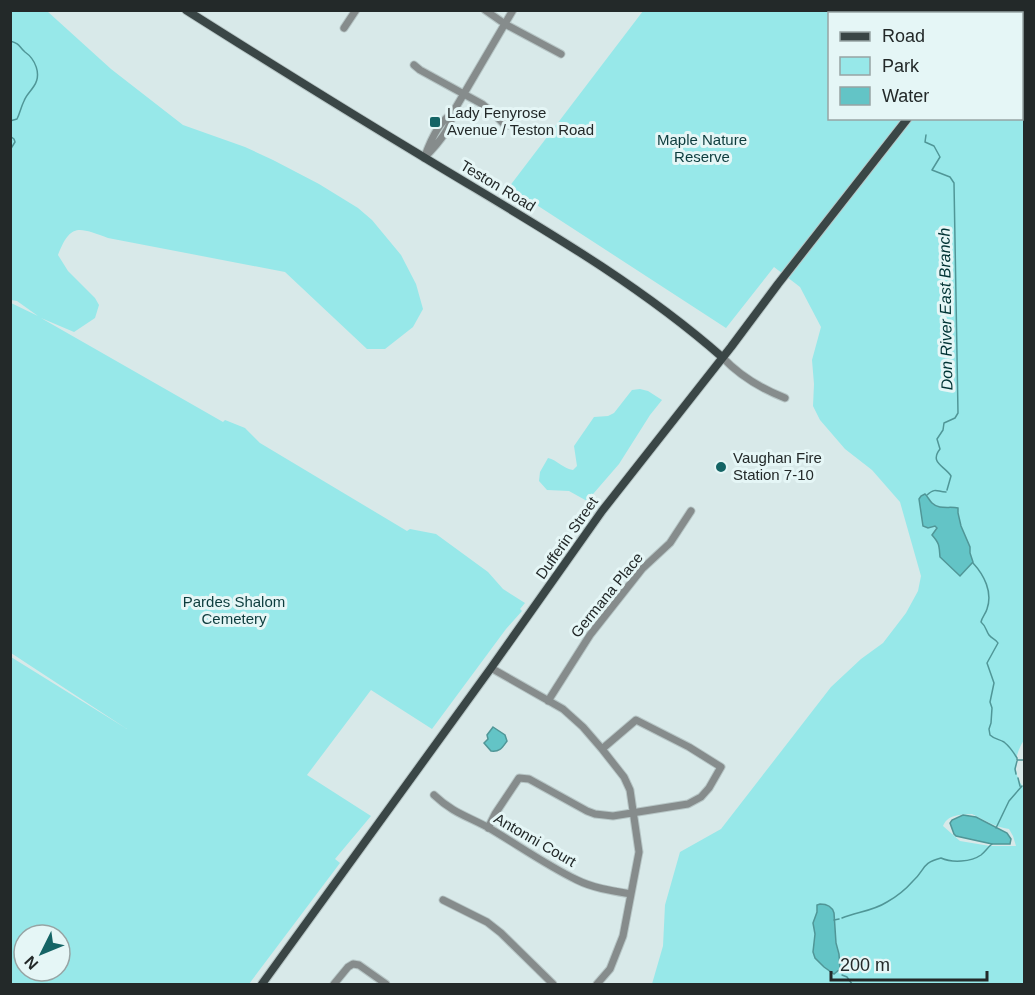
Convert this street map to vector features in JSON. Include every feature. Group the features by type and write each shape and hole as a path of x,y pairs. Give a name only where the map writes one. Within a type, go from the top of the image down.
{"main road":[{"name":"Teston Road","path":"186,10 611,271 722,357"},
{"name":"Dufferin Street","path":"262,984 492,668 602,511 906,120"}],"street":[{"path":"344,28 356,10"},
{"path":"484,10 561,54"},
{"path":"424,158 429,143 445,118 452,114 513,10"},
{"path":"414,65 488,109 506,126"},
{"name":"Teston Road","path":"722,357 744,376 785,398"},
{"name":"Germana Place","path":"548,700 590,635 642,569 670,543 691,510"},
{"path":"492,668 563,709 602,749 624,777 630,790 639,852 623,936 610,969 597,984"},
{"path":"488,828 519,778 529,779 595,814 613,816 688,804 701,797 722,767 636,720 602,749"},
{"name":"Antonni Court","path":"434,795 459,814 488,828 578,881 631,894"},
{"path":"443,900 487,922 553,984"},
{"path":"334,984 353,963 386,984"}],"green space":[{"name":"Pardes Shalom Cemetery","path":"11,10 47,11 111,69 183,125 245,147 273,160 358,208 372,220 401,255 416,284 423,309 413,327 385,349 367,349 285,272 77,230 67,237 58,255 68,271 95,298 99,305 95,318 74,332 41,318 223,422 225,420 245,428 260,443 407,531 410,529 436,534 488,572 503,589 525,603 520,609 522,611 506,629 432,729 371,690 307,775 371,816 335,859 340,863 249,984 11,984 11,657 127,729 11,653 11,303 38,316 17,301 11,300"},
{"name":"Maple Nature Reserve","path":"643,11 977,11 828,12 828,120 1023,120 1023,12 1020,12 1024,11 1024,740 1016,758 1016,771 1024,788 1024,984 652,984 663,946 665,905 680,852 721,829 831,687 861,659 883,643 906,613 918,591 921,576 900,502 872,470 845,449 820,420 813,406 812,360 821,327 800,287 774,267 726,328 509,187","holes":["972,814 994,825 1009,829 1016,846 990,846 960,841 943,826 948,819 955,816"]},
{"path":"640,389 662,400 619,464 587,501 569,491 547,490 539,481 540,472 548,458 573,470 577,466 574,446 594,417 614,413 632,390"}],"water":[{"path":"925,494 935,505 958,508 961,526 970,547 973,562 960,576 940,557 939,545 932,535 937,528 923,526 919,499"},
{"path":"493,727 505,735 507,741 497,751 491,751 484,743"},
{"path":"963,815 976,817 1007,833 1011,839 1010,844 992,844 956,836 950,823"},
{"path":"817,905 828,906 834,913 840,969 834,974 815,958 813,952 815,934 813,923"}],"waterway":[{"path":"10,41 18,44 32,59 37,72 34,86 25,99 17,119 10,121"},
{"name":"Don River East Branch","path":"926,135 925,142 934,146 940,157 932,170 950,177 954,183 958,413 955,418 944,423 943,430 937,439 940,449 936,458 951,476 947,490"},
{"path":"10,136 15,142 10,150"},
{"name":"Don River East Branch","path":"927,495 935,491 946,492"},
{"name":"Don River East Branch","path":"973,563 984,578 989,596 989,603 981,622 989,635 998,643 987,663 994,683 990,702 992,708 990,735 1006,744 1017,760"},
{"name":"Don River East Branch","path":"1018,760 1023,760"},
{"path":"1016,774 1017,761"},
{"path":"1018,778 1020,786"},
{"name":"Don River East Branch","path":"996,828 1009,801 1022,786"},
{"name":"Don River East Branch","path":"842,918 890,900 901,893 930,862 941,858 956,861 972,859 981,855 992,844"},
{"name":"Don River East Branch","path":"834,920 839,919"},
{"name":"Don River East Branch","path":"842,975 847,977 852,984"}],"place":[{"name":"Lady Fenyrose Avenue / Teston Road","path":"435,122"},
{"name":"Vaughan Fire Station 7-10","path":"721,467"}]}
